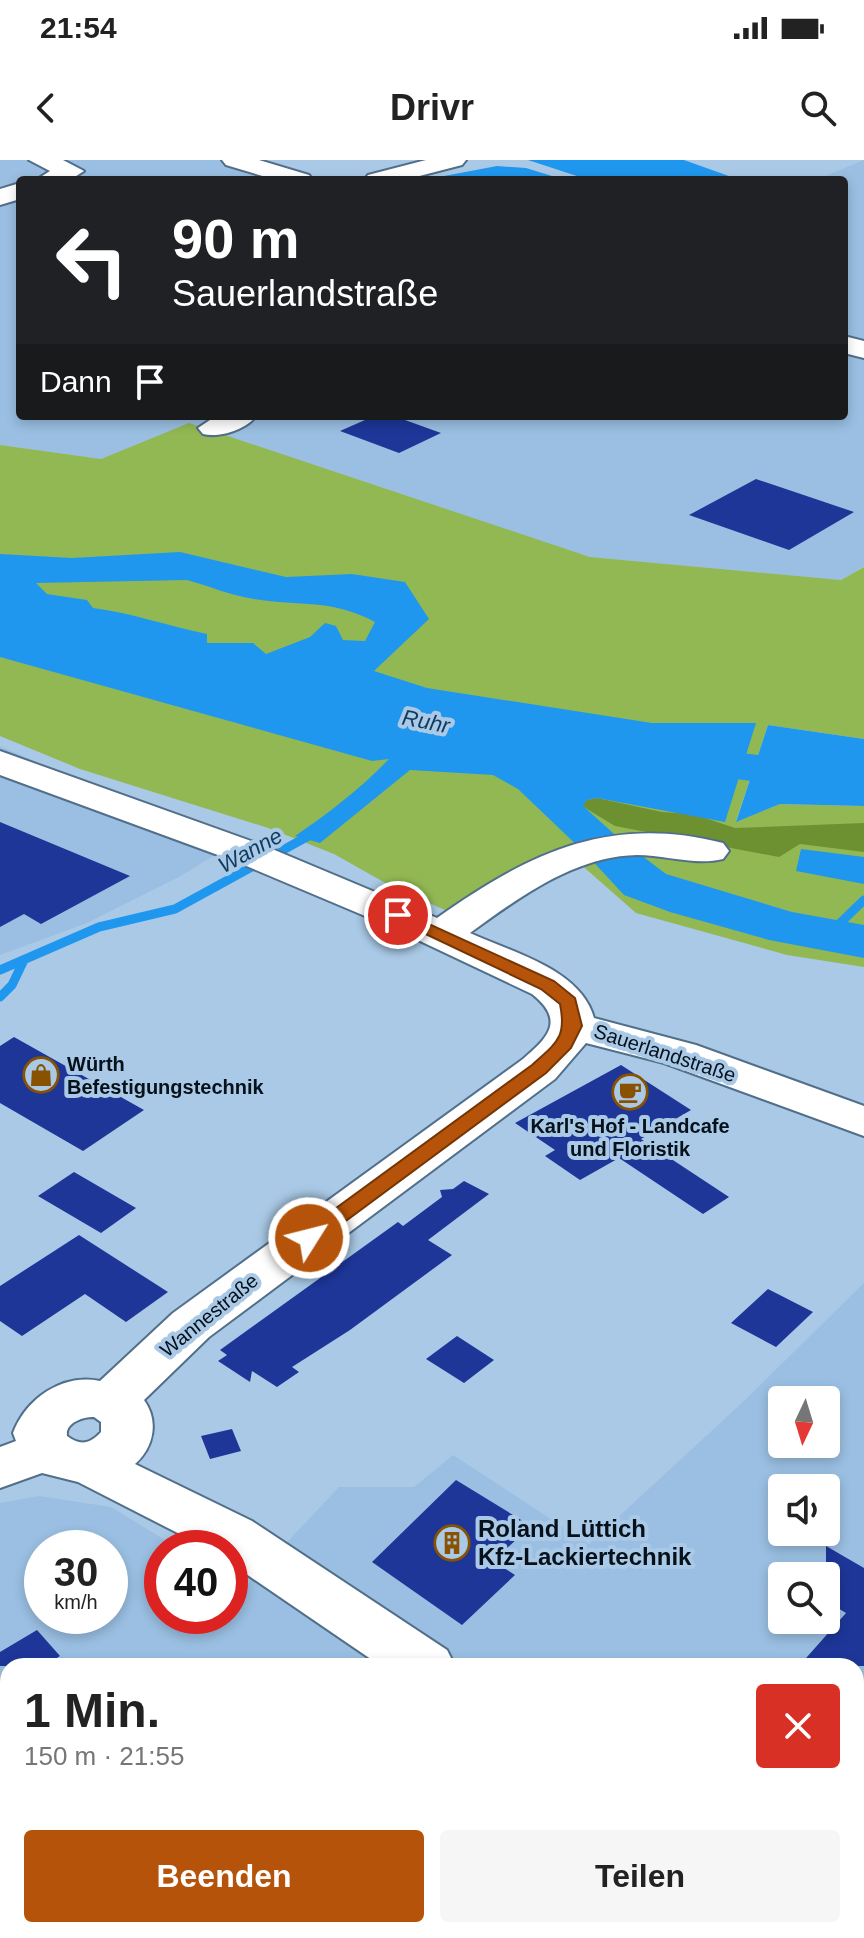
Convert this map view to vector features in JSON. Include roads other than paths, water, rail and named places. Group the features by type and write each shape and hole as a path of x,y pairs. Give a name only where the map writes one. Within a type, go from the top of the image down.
{"street":[{"path":"41,160 72,171 59,176"},
{"path":"234,160 288,176"},
{"path":"392,176 454,160"},
{"path":"213,428 232,420"},
{"name":"Sauerlandstraße","path":"0,762 251,854 440,935 559,993 569,1002 573,1026 680,1054 864,1122"},
{"path":"440,935 529,874 573,857 629,841 677,844 709,851"},
{"name":"Wannestraße","path":"74,1444 191,1325 539,1069 565,1044 573,1026"},
{"path":"74,1444 232,1536 414,1658"}],"water":[{"path":"528,160 684,160 729,176 577,176"},
{"path":"497,166 526,168 552,176 444,176"},
{"path":"180,552 286,577 352,574 405,582 429,619 374,671 427,688 652,723 756,723 725,822 597,798 587,800 583,806 623,842 585,853 518,789 493,775 410,770 320,843 295,836 344,800 389,759 372,761 0,657 0,554 72,558","holes":["187,580 246,598 344,609 375,622 365,641 343,640 336,626 325,623 310,637 266,654 253,643 207,643 207,634 93,608 87,600 47,594 36,583"]},
{"path":"768,725 864,739 864,806 780,804 736,822"},
{"path":"625,843 666,874 792,912 864,925 864,958 769,940 670,912 624,895 586,854"},
{"path":"801,849 864,857 864,884 796,871"}],"waterway":[{"name":"Ruhr","path":"670,758 864,782"},
{"name":"Wanne","path":"0,970 99,927 175,909 314,833"},
{"path":"835,928 864,900"},
{"path":"0,997 12,985 24,960"}],"place":[{"name":"Würth Befestigungstechnik","path":"41,1075"},
{"name":"Karl's Hof - Landcafe und Floristik","path":"630,1092"},
{"name":"Roland Lüttich Kfz-Lackiertechnik","path":"452,1543"}]}
